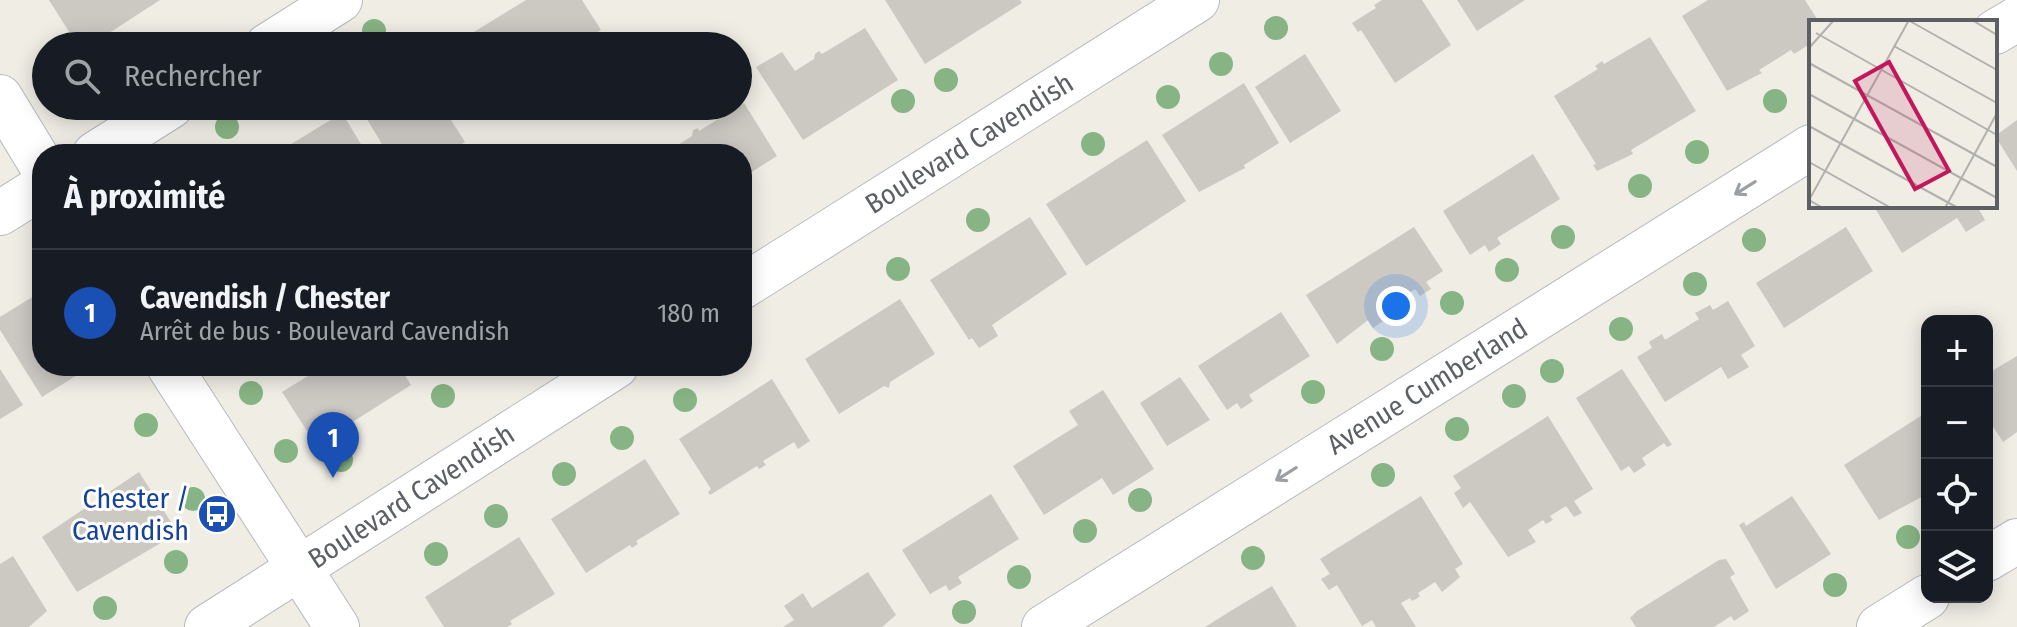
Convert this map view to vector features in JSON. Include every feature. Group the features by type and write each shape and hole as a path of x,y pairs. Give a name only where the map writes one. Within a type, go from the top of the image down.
{"street":[{"path":"289,32 340,0"},
{"name":"Boulevard Cavendish","path":"752,281 1197,0"},
{"path":"1997,31 2017,19"},
{"path":"0,97 32,150"},
{"path":"111,144 149,120"},
{"name":"Avenue Cumberland","path":"1044,627 1809,148"},
{"path":"0,213 32,193"},
{"path":"175,376 337,627"},
{"name":"Boulevard Cavendish","path":"207,627 600,376"},
{"path":"1993,555 2017,541"},
{"path":"1879,627 1921,601"}],"building":[{"path":"49,0 160,0 111,32 69,32"},
{"path":"526,0 582,0 601,30 598,32 474,32"},
{"path":"885,0 1020,0 1022,3 925,64"},
{"path":"1382,0 1422,0 1451,45 1395,83 1361,30 1358,32 1352,23 1376,8 1374,5"},
{"path":"1457,0 1525,0 1477,31"},
{"path":"1708,0 1805,0 1818,20 1809,20 1809,45 1794,54 1791,50 1759,70 1762,73 1727,91 1682,16"},
{"path":"865,28 898,80 803,140 756,67 782,52 795,71 814,59 819,51 822,54"},
{"path":"1650,37 1696,111 1631,150 1633,154 1597,171 1593,165 1596,164 1554,96 1598,69 1595,66 1602,61 1604,64"},
{"path":"1305,54 1341,111 1290,143 1255,87"},
{"path":"1244,83 1279,143 1244,165 1245,168 1199,192 1162,135"},
{"path":"752,116 777,156 752,172 752,144 680,144 692,136 693,130 698,128 699,131 717,120 752,120"},
{"path":"331,120 346,120 361,144 291,144"},
{"path":"367,120 451,120 465,142 462,144 382,144"},
{"path":"2017,120 2017,171 1997,139 1997,135"},
{"path":"1147,140 1186,201 1086,266 1046,204"},
{"path":"1533,154 1560,199 1497,238 1501,244 1489,252 1485,245 1470,255 1443,211"},
{"path":"1978,208 1985,220 1966,232 1957,218 1902,253 1876,210"},
{"path":"1030,217 1067,274 992,325 998,336 979,348 972,338 969,340 930,280"},
{"path":"1414,227 1443,271 1426,282 1431,289 1420,296 1415,289 1381,311 1386,319 1373,328 1368,320 1337,344 1306,295"},
{"path":"1846,227 1873,271 1784,328 1756,283"},
{"path":"32,297 32,376 76,376 42,397 0,330 0,317"},
{"path":"900,299 935,354 890,382 889,388 884,386 839,414 805,359"},
{"path":"1728,301 1755,346 1741,355 1749,367 1728,379 1721,367 1665,402 1637,357 1652,348 1649,342 1662,334 1665,340 1699,319 1695,313 1710,305 1713,310"},
{"path":"1281,312 1310,356 1249,395 1253,401 1241,409 1237,403 1227,410 1198,366"},
{"path":"2017,356 2017,432 2003,442 1993,426 1993,370"},
{"path":"0,369 23,405 0,419"},
{"path":"1622,369 1672,445 1667,447 1664,443 1642,458 1646,465 1634,473 1629,466 1621,471 1576,398"},
{"path":"308,376 405,376 411,385 316,445 282,392"},
{"path":"1180,377 1210,420 1167,446 1140,403"},
{"path":"772,379 810,441 798,449 794,442 763,461 766,465 759,469 757,466 710,495 708,492 711,489 679,439"},
{"path":"1103,390 1154,469 1113,495 1102,478 1044,515 1013,466 1078,425 1069,411"},
{"path":"1548,416 1593,489 1574,501 1582,513 1574,517 1566,506 1550,516 1553,520 1546,524 1543,520 1528,530 1536,542 1508,557 1470,502 1463,508 1454,493 1461,488 1453,476"},
{"path":"1921,416 1921,497 1879,520 1844,465"},
{"path":"645,459 680,514 636,541 638,544 632,548 630,545 586,573 551,519"},
{"path":"139,472 178,533 77,592 42,537"},
{"path":"991,494 1019,539 958,577 962,583 949,591 946,585 930,594 902,550"},
{"path":"1421,496 1463,564 1455,569 1460,577 1442,592 1435,582 1418,593 1420,596 1416,599 1412,601 1410,598 1401,603 1416,627 1376,627 1372,620 1362,626 1337,585 1329,590 1321,579 1330,574 1320,559"},
{"path":"1792,496 1831,554 1776,589 1739,525 1744,522 1746,526"},
{"path":"519,537 555,594 510,621 512,624 507,627 444,627 425,597"},
{"path":"13,556 47,611 29,627 0,627 0,564"},
{"path":"1726,559 1735,574 1730,577 1749,611 1734,621 1731,616 1714,627 1636,627 1630,618 1637,611 1719,560"},
{"path":"868,572 896,615 882,627 783,627 794,620 784,606 803,593 812,608"},
{"path":"1272,586 1297,627 1205,627 1229,612"}],"place":[{"name":"Cavendish / Chester","path":"333,478"},
{"name":"Chester / Cavendish","path":"217,514"}]}
